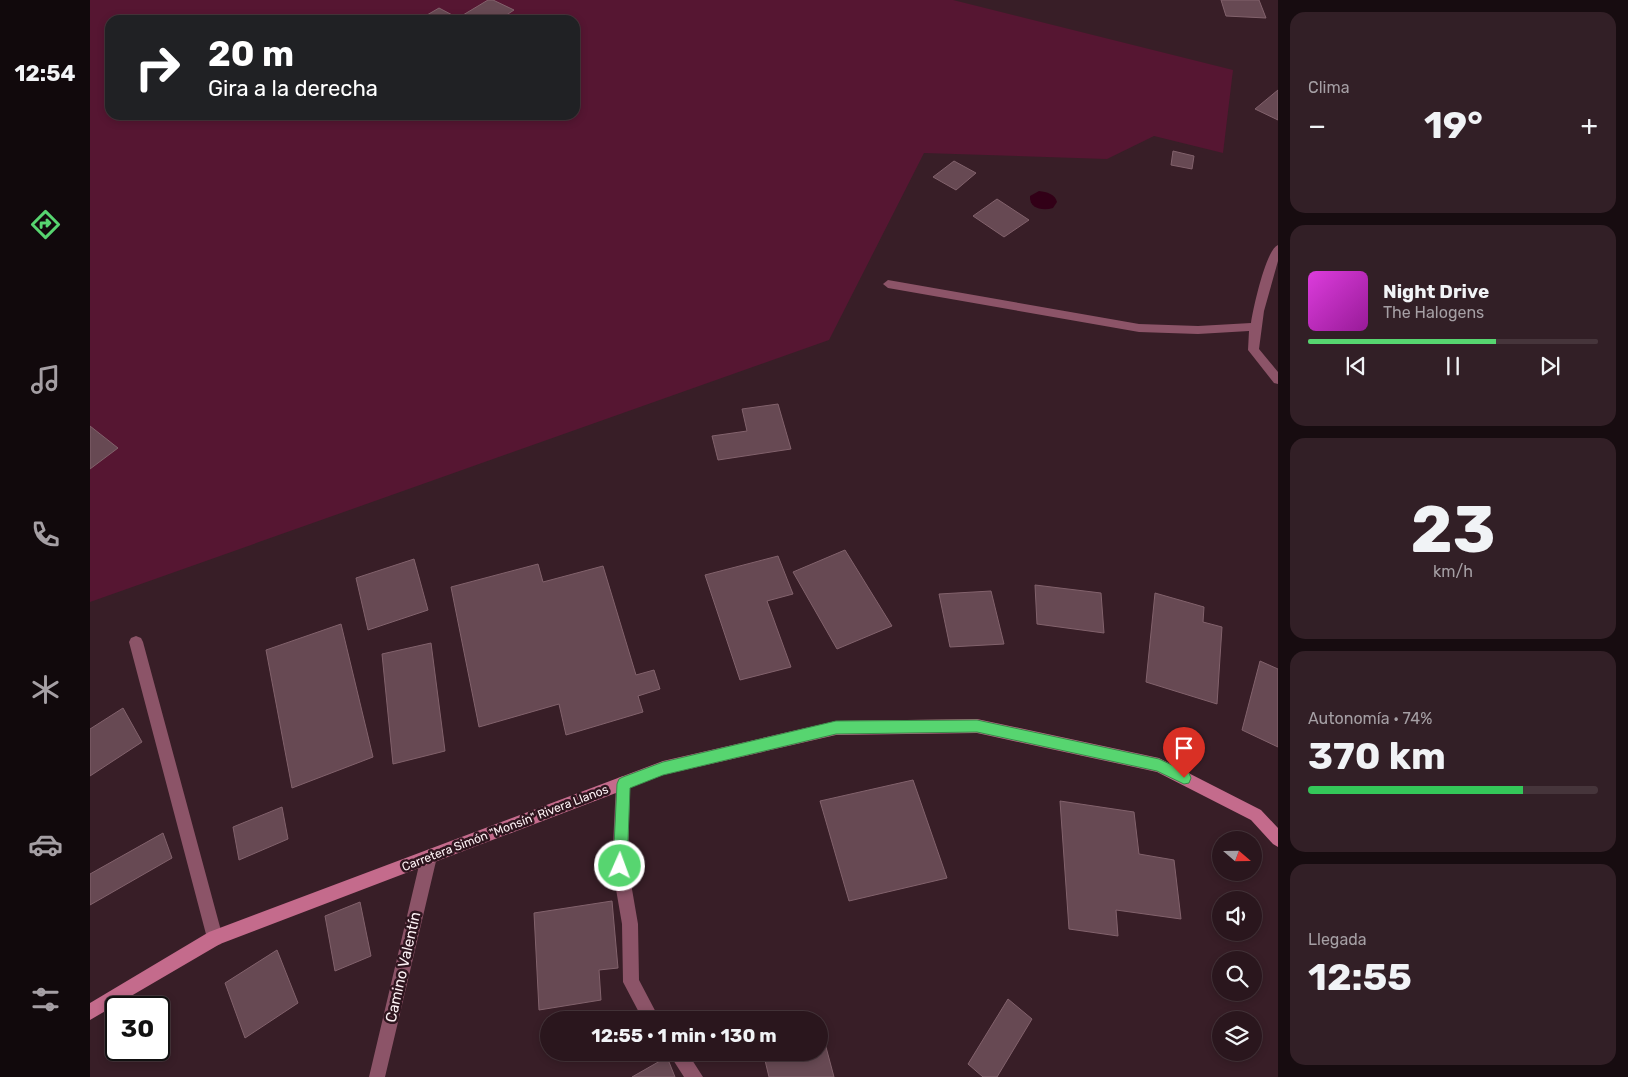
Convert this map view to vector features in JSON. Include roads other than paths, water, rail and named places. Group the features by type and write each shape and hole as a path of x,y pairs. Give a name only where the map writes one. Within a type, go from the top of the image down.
{"street":[{"path":"1278,248 1267,278 1254,327 1253,350 1278,380"},
{"path":"888,284 1139,328 1198,330 1254,327"},
{"path":"136,642 215,938"},
{"name":"Carretera Simón \"Monsín\" Rivera Llanos","path":"90,1012 215,938 663,768 836,728 977,726 1159,765 1256,815 1278,839"},
{"path":"623,784 620,866 630,924 631,982 647,1011"},
{"name":"Camino Valentín","path":"378,1077 429,857"},
{"path":"683,1061 696,1077"}]}
